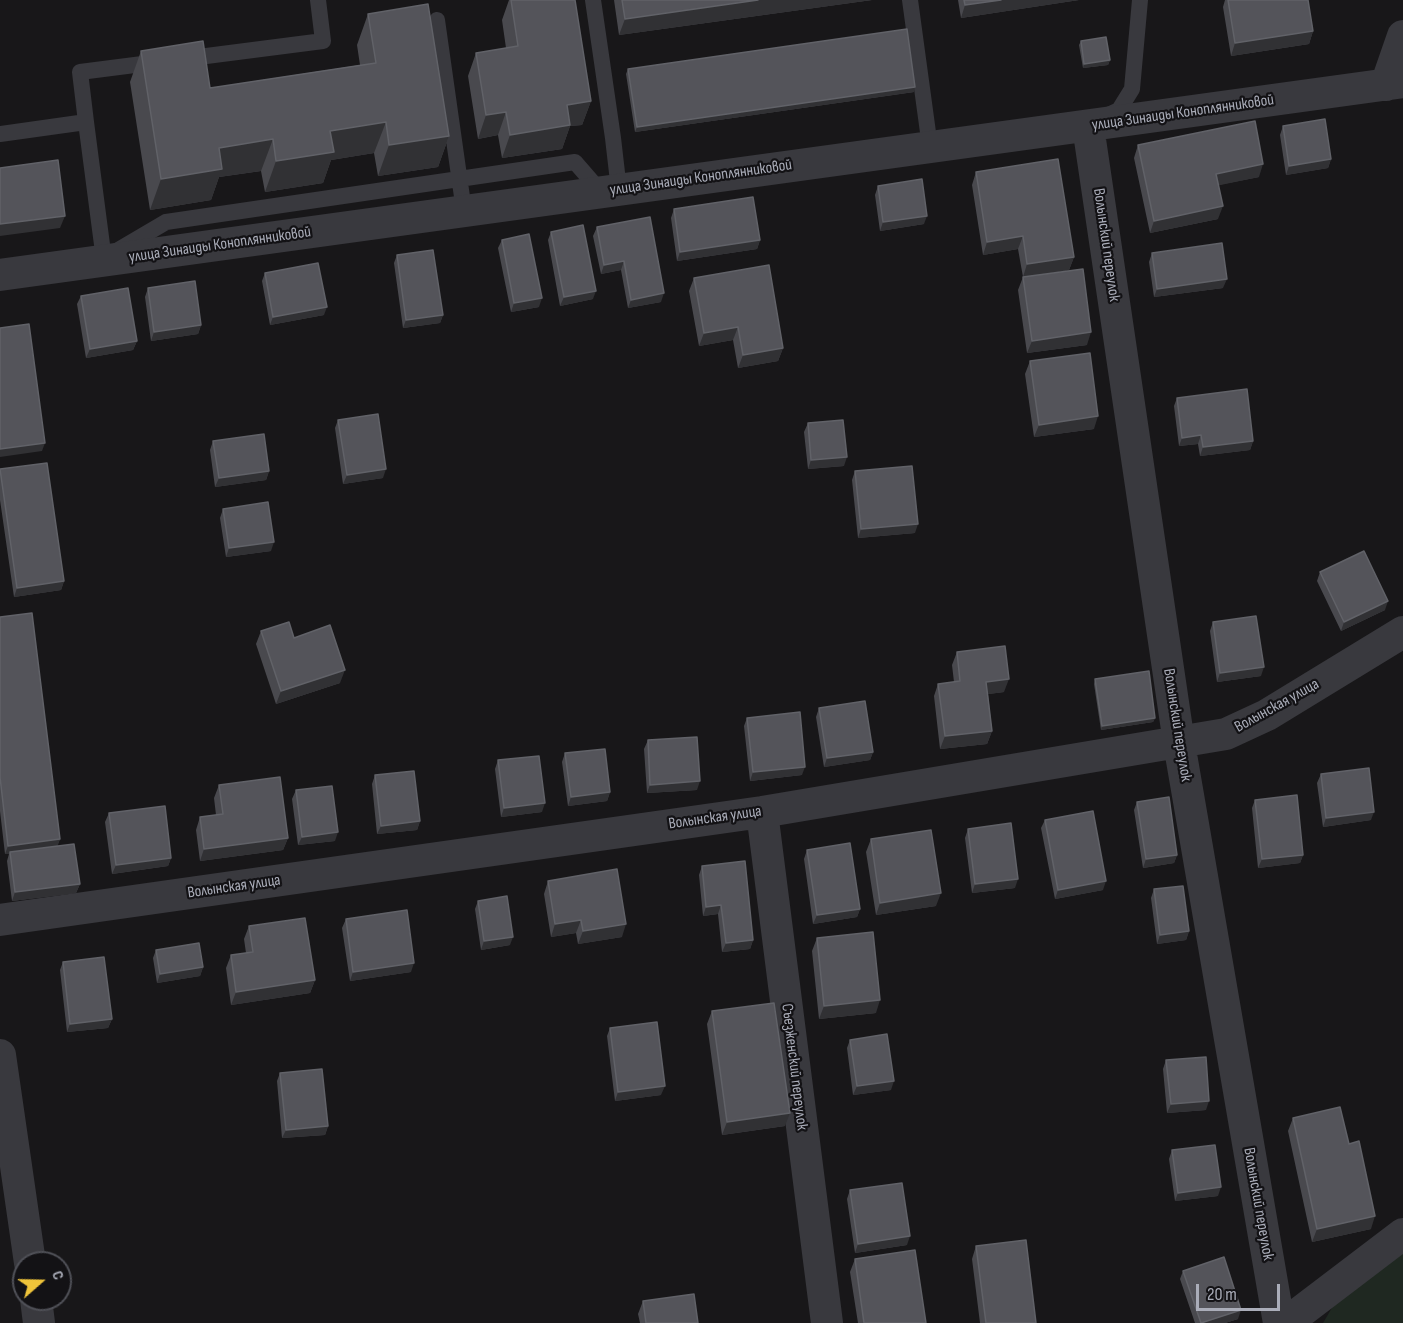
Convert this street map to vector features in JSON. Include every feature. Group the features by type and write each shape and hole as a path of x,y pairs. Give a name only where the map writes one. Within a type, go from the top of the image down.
{"street":[{"path":"1394,84 1403,36"},
{"name":"улица Зинаиды Коноплянниковой","path":"0,275 1394,84"},
{"name":"Волынский переулок","path":"1088,126 1179,743 1279,1323"},
{"name":"Волынская улица","path":"0,920 762,812 1226,735 1267,715 1403,632"},
{"name":"Съезженский переулок","path":"762,812 826,1323"},
{"path":"0,1055 28,1251"},
{"path":"1286,1323 1403,1234"}],"lane":[{"path":"318,0 323,41 80,72 104,259 166,222 575,162 610,191"},
{"path":"593,0 613,138 610,191"},
{"path":"909,0 930,147"},
{"path":"1088,126 1119,110 1132,89 1140,0"},
{"path":"437,20 464,211"},
{"path":"0,134 86,122"}],"shaded area":[{"path":"1403,1247 1403,1323 1323,1323 1336,1301"}],"building":[{"path":"511,0 575,0 591,101 567,105 570,125 510,135 506,112 486,115 476,53 518,46"},
{"path":"622,0 758,0 625,19"},
{"path":"964,0 1001,0 965,5"},
{"path":"1228,0 1308,0 1313,31 1235,43"},
{"path":"428,4 449,136 389,145 386,122 330,131 334,152 276,161 273,139 219,148 222,169 161,179 141,51 203,41 210,88 376,63 368,14"},
{"path":"907,29 915,87 637,127 628,69"},
{"path":"1106,37 1110,60 1084,64 1081,41"},
{"path":"1325,119 1331,159 1289,166 1283,126"},
{"path":"1255,121 1263,164 1216,174 1223,206 1154,221 1138,145"},
{"path":"1058,159 1074,257 1027,264 1023,236 987,242 976,172"},
{"path":"58,160 65,216 0,224 0,168"},
{"path":"922,179 927,216 883,222 878,186"},
{"path":"753,197 760,240 680,252 674,209"},
{"path":"650,217 664,293 631,300 624,261 604,265 597,227"},
{"path":"583,225 596,291 564,297 551,232"},
{"path":"529,234 542,298 514,303 502,240"},
{"path":"1222,243 1227,279 1157,289 1152,253"},
{"path":"433,250 443,315 406,320 397,255"},
{"path":"318,263 327,307 273,317 265,273"},
{"path":"769,265 783,348 743,355 738,327 704,333 694,278"},
{"path":"1083,269 1091,332 1032,341 1023,277"},
{"path":"195,281 201,325 154,332 148,288"},
{"path":"128,288 137,341 90,349 81,296"},
{"path":"29,324 45,443 0,449 0,328"},
{"path":"1090,353 1098,416 1039,425 1030,361"},
{"path":"1247,389 1253,441 1203,447 1201,435 1182,438 1177,398"},
{"path":"378,414 386,469 347,475 338,420"},
{"path":"843,420 847,457 811,460 808,423"},
{"path":"264,434 269,471 219,478 213,441"},
{"path":"47,463 64,581 17,588 0,469"},
{"path":"912,466 918,524 861,529 855,471"},
{"path":"268,502 274,542 229,548 223,509"},
{"path":"1364,551 1388,601 1344,622 1320,572"},
{"path":"32,613 60,839 8,846 0,777 0,617"},
{"path":"1256,616 1264,667 1220,673 1213,622"},
{"path":"289,622 294,638 330,625 345,670 281,691 261,631"},
{"path":"1005,646 1009,679 986,682 992,731 945,736 938,684 960,681 957,652"},
{"path":"1149,671 1155,718 1102,726 1095,679"},
{"path":"865,701 873,752 827,758 819,708"},
{"path":"800,712 805,767 753,772 747,718"},
{"path":"697,737 700,781 650,785 648,740"},
{"path":"605,749 610,792 571,797 565,753"},
{"path":"539,756 545,803 504,808 498,760"},
{"path":"1369,768 1374,812 1326,818 1321,774"},
{"path":"414,771 420,821 381,826 375,775"},
{"path":"280,777 288,838 204,849 200,817 223,814 219,785"},
{"path":"332,786 338,832 302,837 296,790"},
{"path":"1297,795 1303,855 1262,859 1255,800"},
{"path":"1169,797 1177,855 1146,859 1137,802"},
{"path":"165,806 171,858 116,865 109,813"},
{"path":"1093,811 1106,881 1058,890 1045,820"},
{"path":"1011,823 1018,879 975,884 968,829"},
{"path":"931,830 941,893 880,903 871,839"},
{"path":"850,843 860,909 817,915 807,850"},
{"path":"74,844 80,884 15,892 10,852"},
{"path":"745,861 753,940 726,943 721,905 706,907 702,866"},
{"path":"617,869 626,924 583,931 581,920 555,924 548,881"},
{"path":"1183,886 1189,931 1160,935 1154,889"},
{"path":"507,896 513,937 484,941 478,901"},
{"path":"407,910 414,963 353,972 346,919"},
{"path":"305,918 315,980 236,992 231,955 253,952 249,926"},
{"path":"873,932 880,1000 824,1006 817,938"},
{"path":"199,943 203,967 160,974 156,950"},
{"path":"104,957 112,1019 70,1024 63,962"},
{"path":"774,1003 790,1113 727,1122 712,1011"},
{"path":"657,1022 665,1086 618,1092 610,1028"},
{"path":"887,1034 894,1081 857,1086 850,1040"},
{"path":"1206,1057 1209,1101 1171,1104 1166,1060"},
{"path":"322,1069 328,1126 286,1130 280,1073"},
{"path":"1340,1107 1349,1144 1359,1141 1375,1216 1317,1229 1293,1118"},
{"path":"1215,1145 1221,1187 1178,1193 1172,1150"},
{"path":"902,1183 910,1236 858,1244 850,1190"},
{"path":"1026,1240 1036,1323 986,1323 976,1246"},
{"path":"915,1250 926,1323 864,1323 855,1259"},
{"path":"1224,1257 1241,1310 1201,1323 1183,1271"},
{"path":"694,1294 698,1323 646,1323 643,1301"}]}
